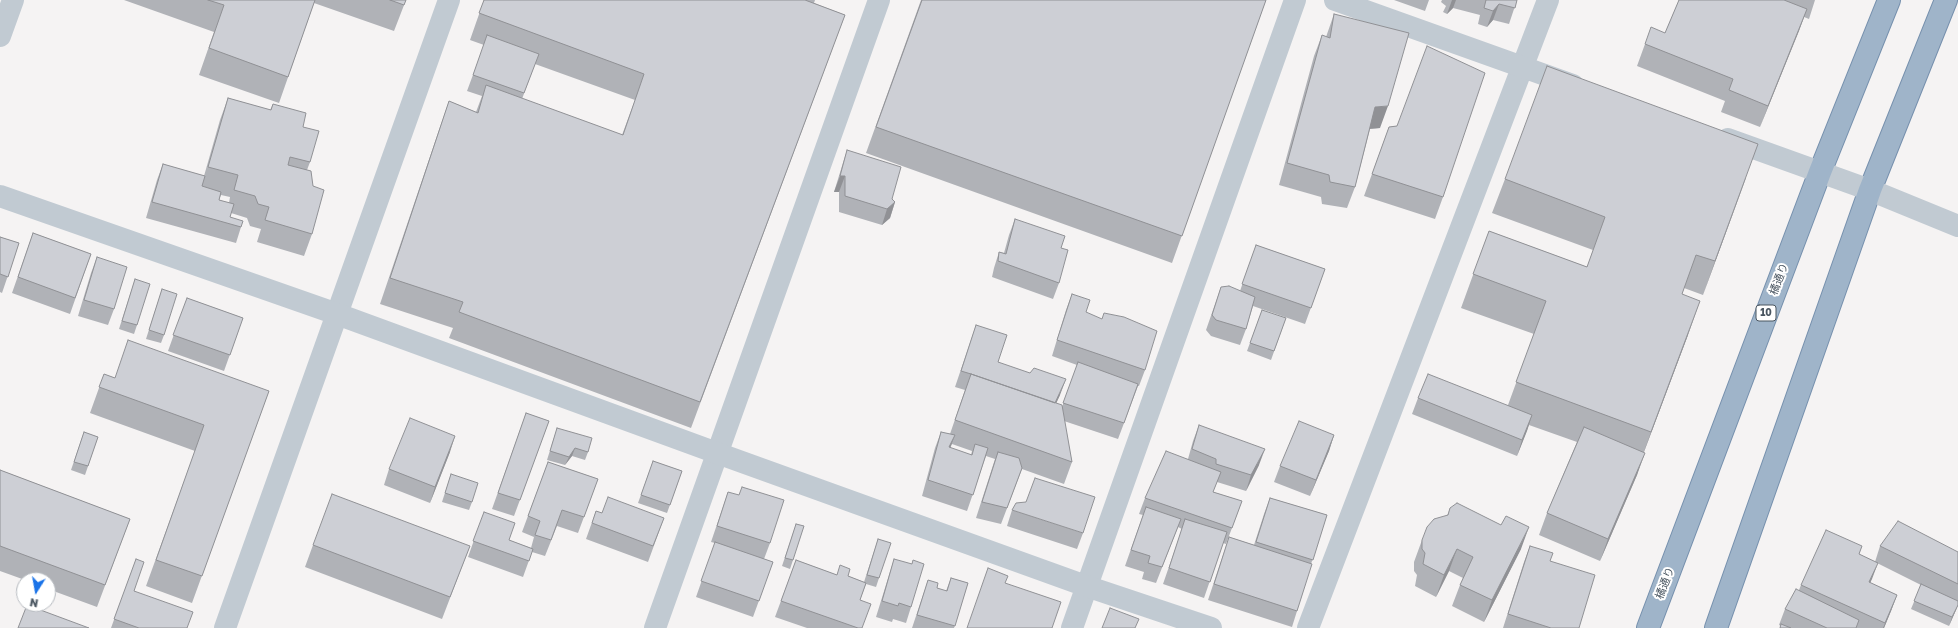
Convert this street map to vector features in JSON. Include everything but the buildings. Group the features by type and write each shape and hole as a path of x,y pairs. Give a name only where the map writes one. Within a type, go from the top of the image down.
{"highway":[{"name":"橘通り","path":"1648,628 1820,172 1889,0"},
{"path":"1716,628 1870,190 1946,0"}],"street":[{"path":"0,36 13,0"},
{"path":"225,628 449,0"},
{"path":"654,628 879,0"},
{"path":"1072,628 1295,0"},
{"path":"1335,0 1590,90"},
{"path":"1308,628 1548,0"},
{"path":"1708,132 1870,190 1958,226"},
{"path":"0,196 337,314 1086,586 1211,628"}]}
